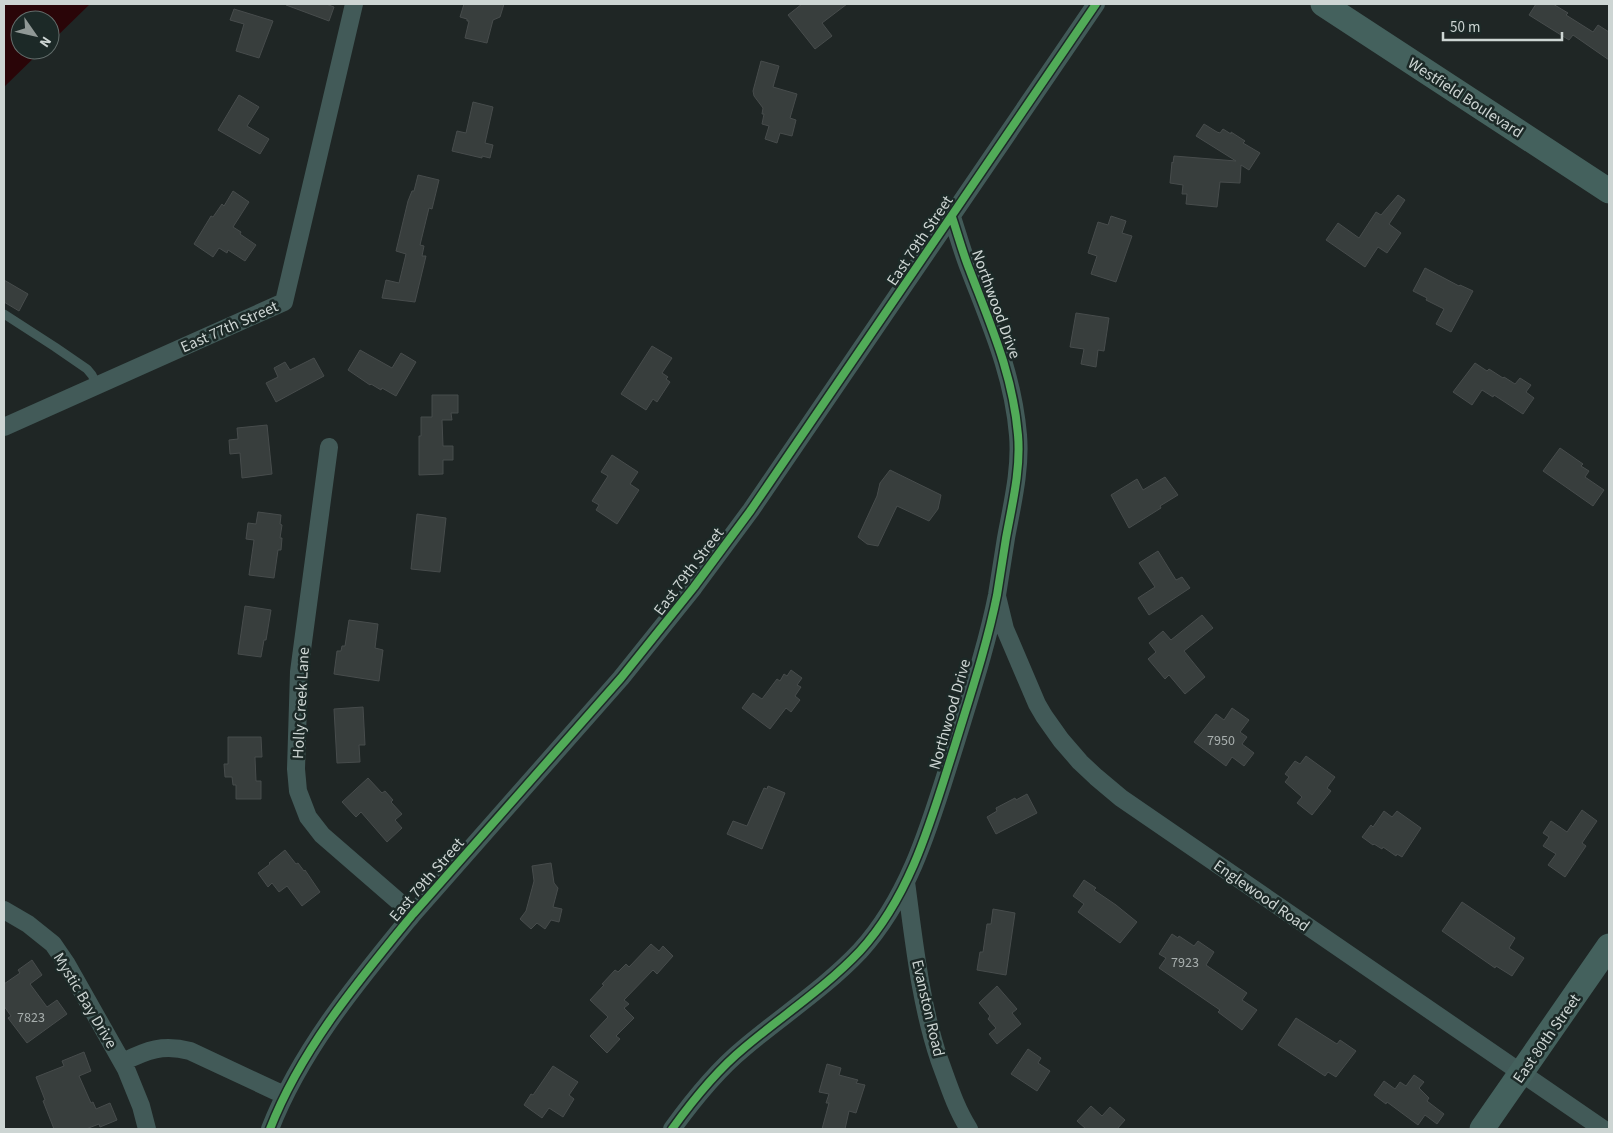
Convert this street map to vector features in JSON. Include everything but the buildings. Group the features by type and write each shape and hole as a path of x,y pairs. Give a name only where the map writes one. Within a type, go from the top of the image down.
{"street":[{"name":"East 77th Street","path":"4,427 284,302 354,4"},
{"name":"East 79th Street","path":"270,1129 284,1095 304,1060 358,983 413,914 598,705 694,587 751,510 1096,4"},
{"name":"Westfield Boulevard","path":"1322,4 1609,191"},
{"name":"Northwood Drive","path":"672,1129 697,1096 734,1057 825,985 861,950 894,903 919,855 966,710 997,596 1015,488 1018,439 1014,396 1003,358 968,269 952,217"},
{"name":"Holly Creek Lane","path":"330,447 299,672 296,769 298,791 308,817 322,835 413,914"},
{"name":"Englewood Road","path":"997,596 1006,629 1037,704 1061,740 1096,778 1120,798 1603,1129"},
{"name":"Evanston Road","path":"906,882 919,979 936,1049 949,1088 969,1129"},
{"name":"Mystic Bay Drive","path":"4,910 28,924 53,944 123,1062 140,1053 155,1049 180,1048 284,1095"},
{"name":"East 80th Street","path":"1482,1129 1609,946"},
{"path":"123,1062 136,1092 147,1129"}],"lane":[{"path":"4,314 87,369 97,385"}],"shaded area":[{"path":"4,4 90,4 60,33 60,10 10,10 10,60 32,60 4,87"}],"cycle path":[{"path":"270,1129 298,1071 315,1043 372,964 413,914 621,678 694,587 751,510 1096,4"},
{"path":"672,1129 724,1066 833,977 860,951 878,929 894,905 907,880 938,800 972,689 997,595 1015,487 1019,448 1015,413 1006,371 952,217"}]}
